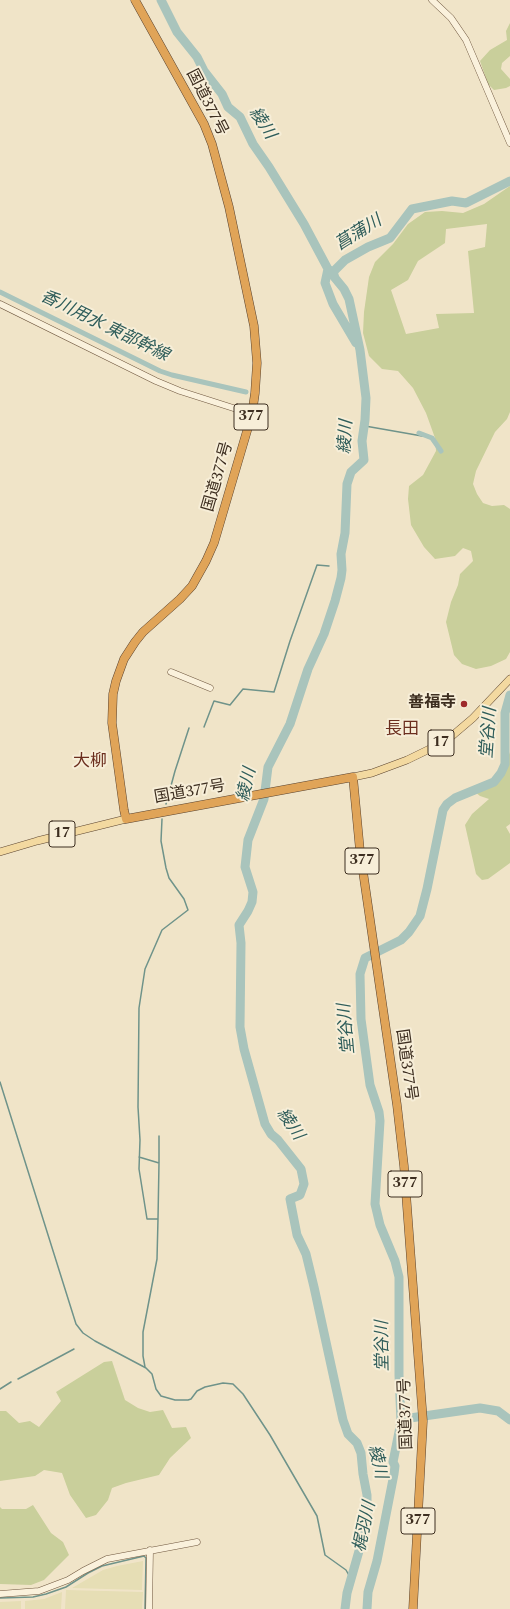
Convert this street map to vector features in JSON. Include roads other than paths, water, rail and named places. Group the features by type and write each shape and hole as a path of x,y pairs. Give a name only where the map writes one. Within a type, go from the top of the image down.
{"highway":[{"name":"国道377号","path":"135,0 204,124 212,144 228,207 254,326 257,363 252,414 214,543 192,586 180,599 143,632 135,642 124,659 116,681 113,694 112,723 126,819 353,777 360,851 397,1105 404,1166 423,1412 413,1609"}],"main road":[{"name":"17","path":"353,777 372,773 398,764 426,752 446,741 474,718 510,679"},
{"name":"17","path":"0,852 37,841 126,819"}],"street":[{"path":"432,0 456,24 466,40 510,143"},
{"path":"0,304 180,391 252,414"},
{"path":"171,672 210,688"},
{"path":"0,1594 39,1591 68,1580 107,1559 197,1542"},
{"path":"149,1609 150,1550"}],"waterway":[{"name":"綾川","path":"161,0 177,32 197,57 204,71 222,94 228,107 240,117 253,144 304,224 328,269 333,272 335,278 344,289 349,299 360,350 366,398 362,441 364,460 351,472 347,484 345,533 341,554 341,578 324,634 308,669 290,724 268,767 264,799 248,840 245,867 253,892 252,902 239,925 241,943 240,1027 244,1049 265,1124 271,1134 278,1140 301,1169 304,1184 300,1195 290,1199 297,1235 306,1254 343,1420 348,1434 357,1443 361,1453 367,1495 367,1523 347,1593 345,1609"},
{"name":"菖蒲川","path":"333,272 345,260 368,247 390,238 412,209 452,201 466,203 510,181"},
{"path":"328,269 325,283 333,304 356,343"},
{"name":"香川用水 東部幹線","path":"0,292 160,371 246,392"},
{"name":"香川用水 東部幹線","path":"365,426 422,436 426,435"},
{"name":"香川用水 東部幹線","path":"419,433 432,438 441,451"},
{"path":"204,727 214,701 230,705 243,689 274,692 290,641 317,565 329,566"},
{"name":"堂谷川","path":"367,1609 368,1592 377,1561 394,1474 395,1466 393,1462 401,1422 399,1375 399,1277 395,1261 380,1225 375,1204 380,1121 379,1112 370,1085 361,1019 360,974 365,958 401,940 409,932 420,916 443,810 447,804 455,798 494,782 501,773 505,764 505,713 510,695"},
{"path":"166,804 189,728"},
{"path":"145,1367 143,1356 143,1332 157,1259 158,1219 147,1219 139,1169 139,1008 145,969 162,930 188,910 184,899 169,878 166,868 161,841 162,819"},
{"path":"0,1082 76,1324 83,1333 95,1341 146,1368 152,1374 156,1389 161,1396 175,1400 188,1400 191,1399 197,1391 205,1387 223,1383 233,1384 243,1394 270,1435 317,1516 325,1555 346,1570 351,1579"},
{"path":"159,1136 159,1163"},
{"path":"139,1157 159,1163 158,1219"},
{"path":"18,1379 74,1349"},
{"path":"0,1389 11,1382"},
{"name":"梶羽川","path":"401,1422 410,1418 480,1408 498,1411 510,1420"},
{"path":"0,1598 33,1597 46,1594 66,1587 102,1566 144,1556 146,1558 145,1609"}],"place":[{"name":"善福寺","path":"464,704"}],"district":[{"name":"長田","path":"402,731"},
{"name":"大柳","path":"90,763"}]}
